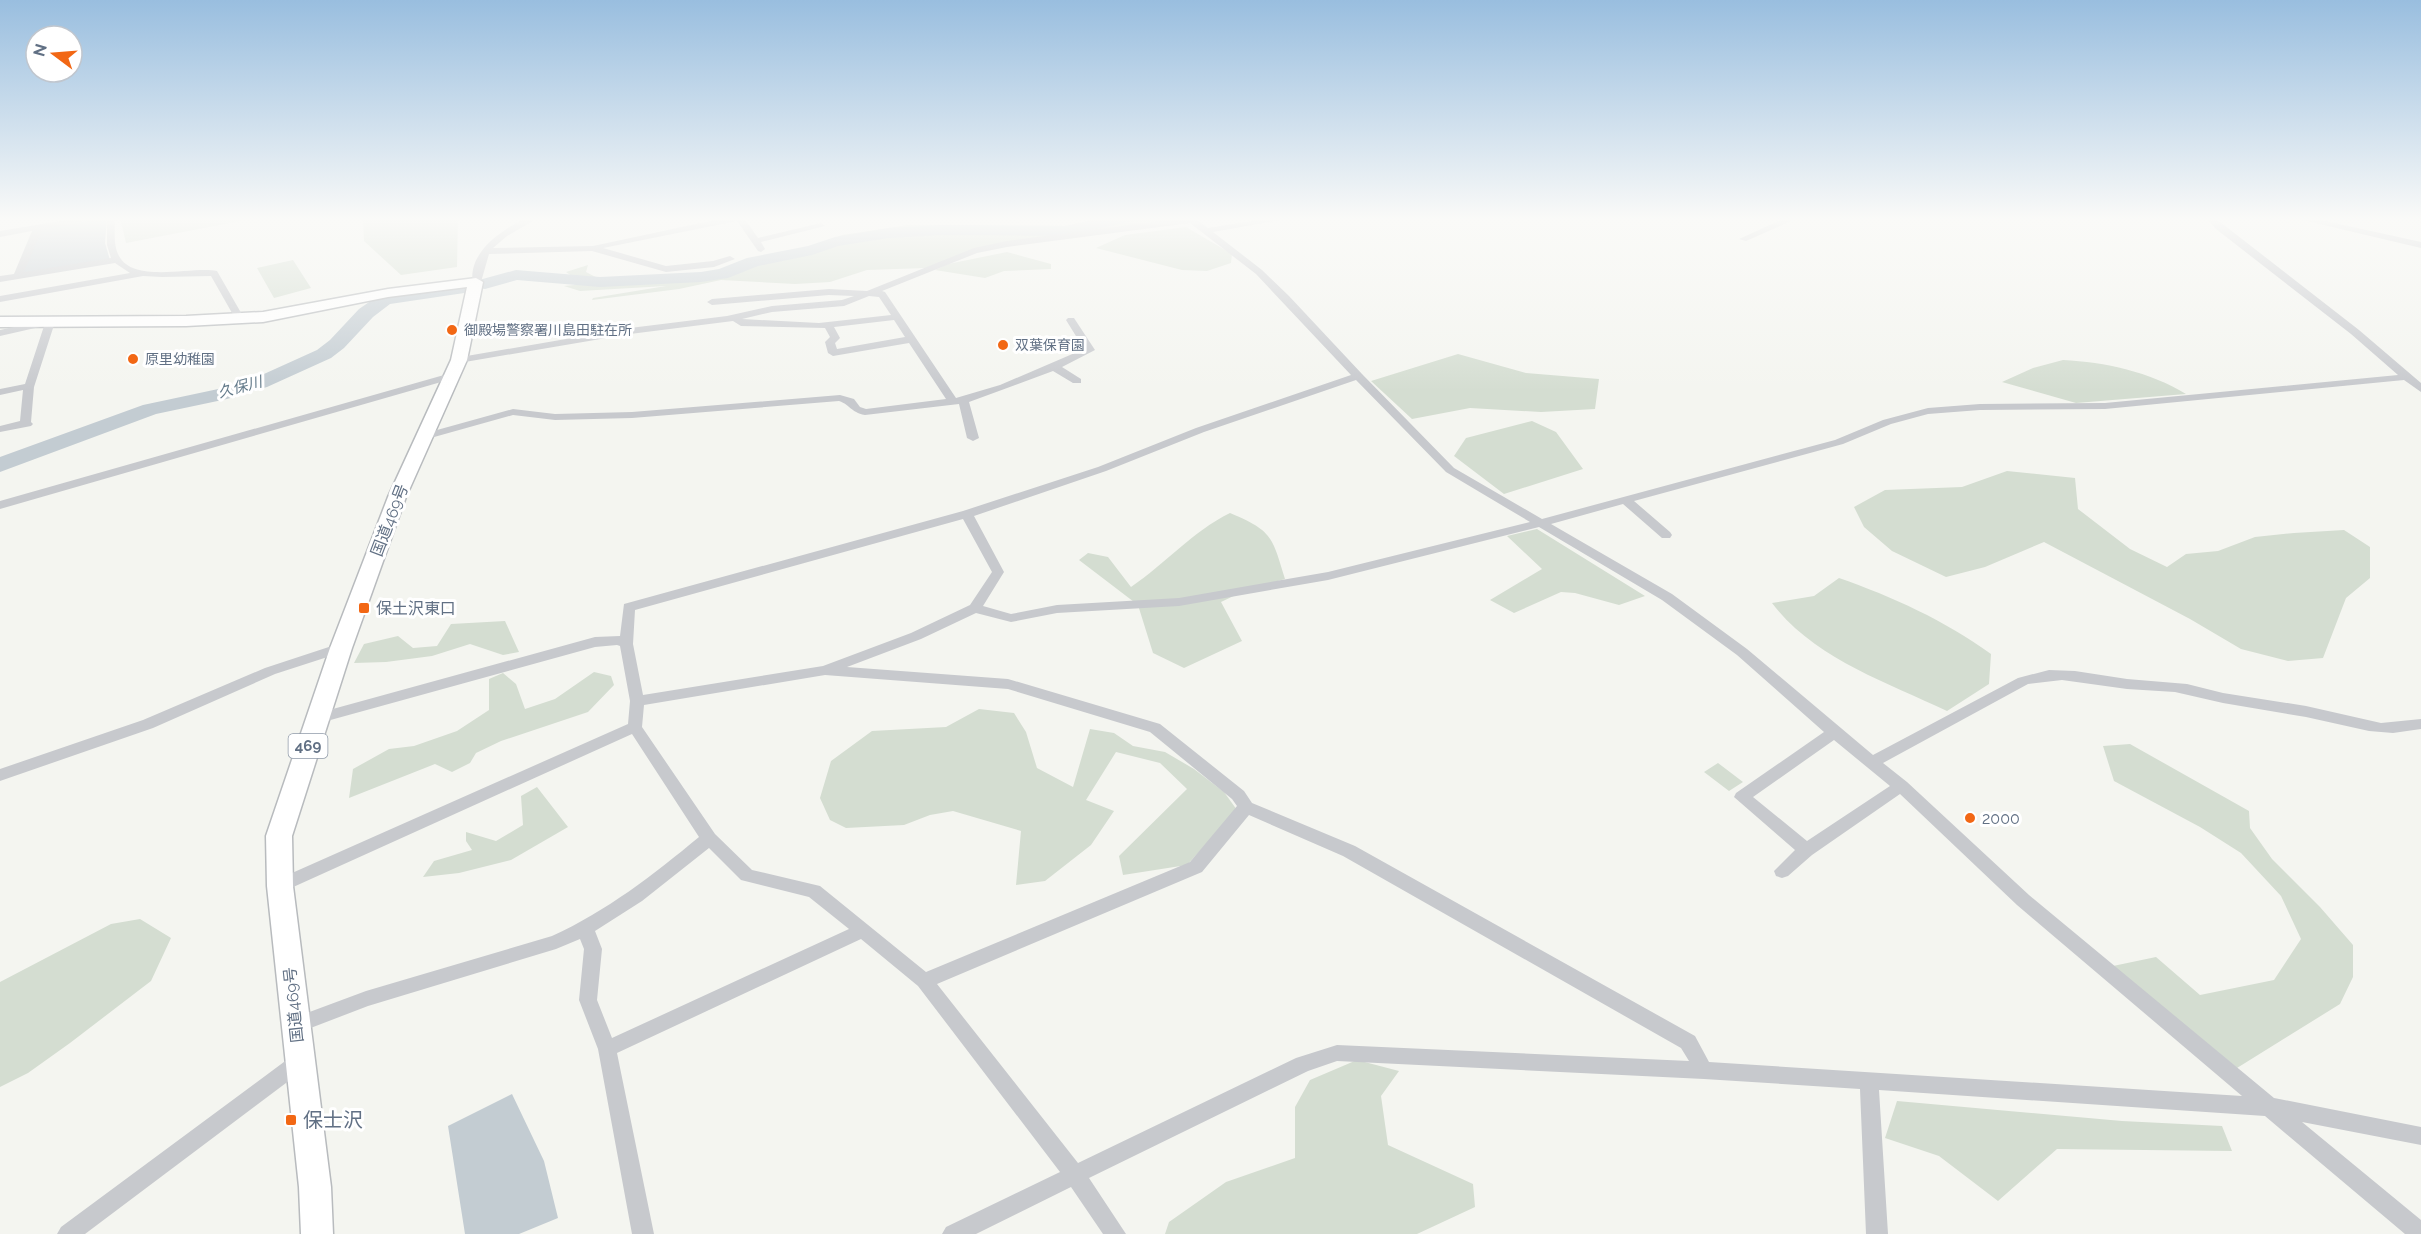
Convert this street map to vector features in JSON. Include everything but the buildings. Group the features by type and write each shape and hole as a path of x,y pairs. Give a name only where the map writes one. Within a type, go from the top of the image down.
{"highway":[{"path":"0,322 239,318 286,314 406,290 476,282"},
{"name":"国道469号","path":"317,1234 315,1187 280,886 279,836 316,719 397,497 455,368 476,282"}],"street":[{"path":"0,279 25,276"},
{"path":"0,299 130,276"},
{"path":"215,276 239,318"},
{"path":"476,282 477,276"},
{"path":"0,505 455,368 630,331 736,318 789,307 844,303 915,276"},
{"path":"1262,276 1450,470 1667,597 1742,652 1834,732 1901,786 2023,900 2421,1234"},
{"path":"2282,276 2355,332 2421,389"},
{"path":"712,302 750,297 876,292 882,294 958,401 973,438"},
{"path":"736,318 741,323 759,325 828,325 898,317"},
{"path":"423,437 513,412 555,417 632,415 840,398 850,400 856,410 865,412 958,401 1004,387 1090,350 1071,320"},
{"path":"0,333 50,322"},
{"path":"0,429 26,424 29,386 50,322"},
{"path":"828,325 835,338 830,342 833,353 913,339"},
{"path":"1054,367 1077,381"},
{"path":"1115,1234 1076,1176 924,981 814,891 747,875 709,838 635,727 637,701 626,644 629,607 967,514 1102,469 1200,430 1358,376"},
{"path":"975,608 1011,618 1057,609 1179,602 1329,576 1540,523 1839,442 1887,422 1928,411 1980,407 2105,406 2405,377"},
{"path":"0,392 29,386"},
{"path":"1626,500 1666,535"},
{"path":"637,701 825,670 916,636 975,608 999,572 967,514"},
{"path":"316,719 595,642 619,640 626,644"},
{"path":"0,775 148,724 270,671 341,648"},
{"path":"825,670 1008,684 1155,728 1238,795 1246,807 1350,851 1688,1042 1704,1070"},
{"path":"1873,762 2024,681 2039,675 2058,673 2128,684 2184,688 2383,729 2399,729 2421,724"},
{"path":"280,886 635,727"},
{"path":"1806,850 1742,797 1834,732"},
{"path":"1782,871 1806,850 1901,786"},
{"path":"924,981 1196,867 1246,807"},
{"path":"295,1026 366,999 556,942 586,930 649,888 709,838"},
{"path":"586,930 593,949 588,1000 606,1049 644,1234"},
{"path":"606,1049 864,930"},
{"path":"953,1234 1303,1064 1337,1053 1704,1070 2272,1107 2421,1136"},
{"path":"68,1234 299,1062"},
{"path":"1869,1081 1877,1234"}],"shaded area":[{"path":"261,276 303,276 311,288 274,298"},
{"path":"571,276 593,276 607,283 692,280 705,276 850,276 830,282 795,284 721,280 679,289 592,300 666,286 580,291 564,286 584,284"},
{"path":"970,276 992,276 985,278"},
{"path":"1458,354 1526,373 1599,379 1595,409 1541,412 1470,408 1412,419 1371,381"},
{"path":"2063,360 2095,363 2142,374 2186,394 2076,403 2002,382 2033,368"},
{"path":"1532,421 1556,432 1583,469 1504,494 1454,456 1466,438"},
{"path":"2007,471 2075,478 2078,509 2130,549 2167,567 2186,554 2218,551 2255,537 2344,530 2370,547 2370,578 2346,598 2323,658 2288,661 2241,649 2190,619 2044,542 1985,567 1946,577 1892,551 1864,527 1854,507 1885,490 1962,487"},
{"path":"1230,513 1255,525 1269,537 1285,579 1246,590 1221,602 1242,641 1184,668 1153,653 1138,605 1079,560 1088,553 1108,557 1131,587 1191,538"},
{"path":"1537,529 1645,596 1619,605 1575,593 1561,592 1514,613 1490,600 1542,569 1507,536"},
{"path":"1839,578 1918,610 1955,630 1991,654 1989,684 1947,711 1852,667 1830,654 1789,622 1772,603 1814,596"},
{"path":"505,621 519,652 503,655 470,644 432,656 386,662 354,663 364,644 398,636 413,648 437,646 451,624"},
{"path":"594,672 611,676 614,685 588,712 501,741 476,753 470,763 452,772 435,764 349,798 353,769 389,749 414,746 457,731 489,710 489,679 503,673 516,684 525,709 555,699"},
{"path":"979,709 1014,713 1026,732 1037,768 1073,787 1090,729 1114,733 1133,746 1165,752 1194,769 1224,792 1237,810 1187,865 1123,875 1119,856 1187,789 1160,763 1116,752 1086,800 1114,811 1091,845 1045,881 1016,885 1021,831 953,811 930,815 904,825 846,828 830,820 820,798 831,761 872,731 946,727"},
{"path":"2130,744 2249,811 2250,828 2272,859 2320,907 2353,945 2353,977 2340,1004 2237,1068 2113,966 2156,957 2200,995 2274,980 2301,939 2281,896 2241,853 2200,827 2114,781 2103,746"},
{"path":"1718,763 1743,782 1729,791 1704,772"},
{"path":"537,787 568,827 511,860 459,873 423,877 434,861 472,850 466,841 466,832 496,841 523,825 521,796"},
{"path":"140,919 171,938 151,981 28,1073 0,1087 0,982 111,924"},
{"path":"1357,1060 1399,1071 1381,1096 1388,1145 1473,1184 1475,1207 1417,1234 1165,1234 1169,1222 1226,1182 1295,1158 1295,1107 1310,1080"},
{"path":"512,1094 544,1161 558,1218 519,1234 465,1234 448,1126"},
{"path":"1897,1101 2122,1121 2222,1126 2232,1151 2057,1149 1998,1201 1939,1156 1885,1138"}],"waterway":[{"name":"久保川","path":"485,284 514,276"},
{"name":"久保川","path":"523,276 600,282 711,276"},
{"name":"久保川","path":"0,465 150,409 227,393 260,383 324,354 337,344 366,313 384,300 398,296 465,288"}],"place":[{"name":"御殿場警察署川島田駐在所","path":"452,330"},
{"name":"双葉保育園","path":"1003,345"},
{"name":"原里幼稚園","path":"133,359"},
{"name":"保土沢東口","path":"364,608"},
{"name":"2000","path":"1970,818"},
{"name":"保士沢","path":"291,1120"}]}
